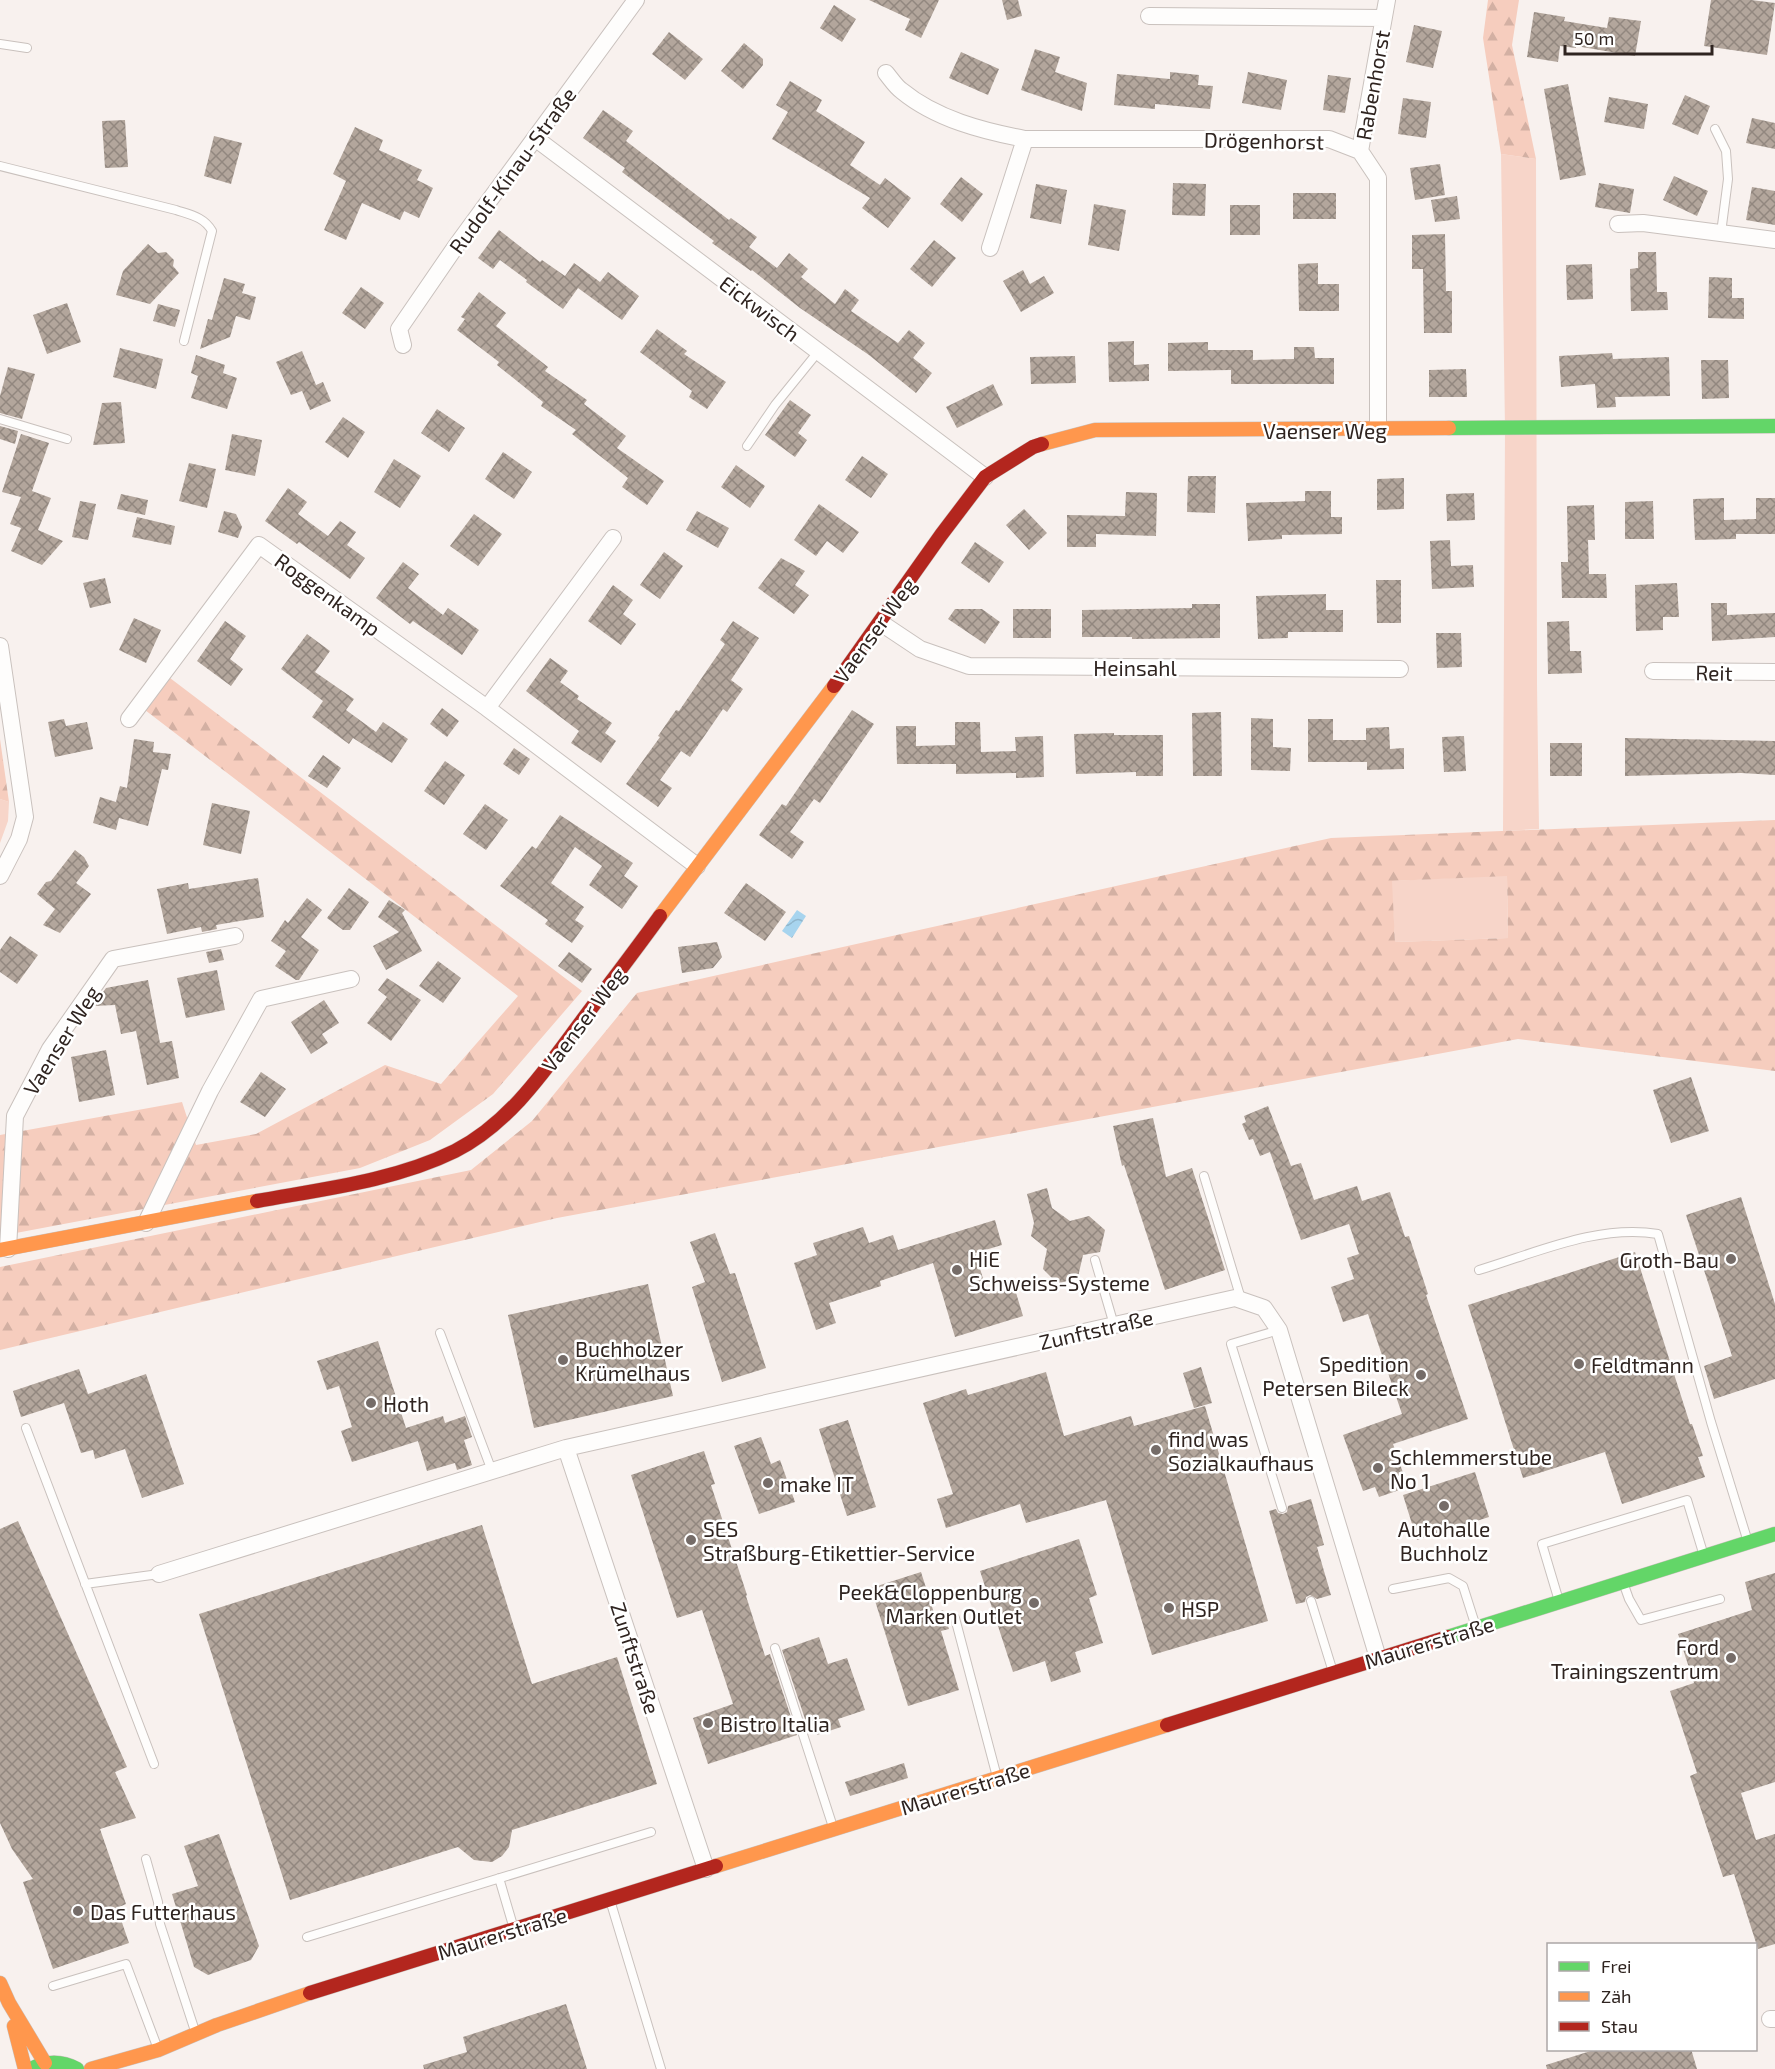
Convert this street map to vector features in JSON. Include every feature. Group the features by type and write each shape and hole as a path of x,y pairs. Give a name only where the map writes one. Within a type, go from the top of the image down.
{"street":[{"name":"Rudolf-Kinau-Straße","path":"403,345 399,329 456,246 636,0"},
{"name":"Rabenhorst","path":"1360,151 1387,0"},
{"name":"Rabenhorst","path":"1149,16 1383,18"},
{"name":"Drögenhorst","path":"886,74 902,91 939,113 991,133 1025,139 1329,139 1360,151"},
{"name":"Eickwisch","path":"535,138 986,477"},
{"path":"990,248 1025,139"},
{"path":"1360,151 1378,178 1377,430"},
{"path":"1618,224 1643,224 1775,240"},
{"name":"Vaenser Weg","path":"235,936 113,959 50,1049 15,1116 4,1250 358,1182 404,1170 444,1156 481,1133 514,1106 546,1068 881,623 941,535 986,477 1033,447 1095,430 1775,426"},
{"path":"487,708 613,538"},
{"name":"Roggenkamp","path":"129,719 259,545 487,708 697,866"},
{"name":"Heinsahl","path":"881,623 920,650 969,666 1400,669"},
{"path":"0,646 26,816 19,839 0,876"},
{"name":"Reit","path":"1653,671 1775,672"},
{"path":"146,1223 210,1091 261,999 351,979"},
{"name":"Zunftstraße","path":"159,1574 567,1448 1235,1298 1242,1300"},
{"path":"1242,1300 1264,1308 1279,1330 1378,1658"},
{"name":"Zunftstraße","path":"567,1448 705,1869"},
{"name":"Maurerstraße","path":"91,2069 158,2050 280,2003 1775,1534"},
{"path":"0,1983 9,2003 45,2063"},
{"path":"9,2003 25,2069"},
{"name":"Maurerstraße","path":"133,2069 158,2050"},
{"path":"31,2069 45,2063 58,2062 77,2069"}],"lane":[{"path":"0,44 27,48"},
{"path":"1715,129 1726,152 1728,179 1721,233"},
{"path":"0,166 176,210 208,223 212,231 184,341"},
{"path":"747,446 775,405 818,352"},
{"path":"0,419 67,440"},
{"path":"1204,1176 1242,1300"},
{"path":"1479,1270 1577,1240 1636,1230 1658,1233 1748,1542"},
{"path":"1095,1260 1114,1325"},
{"path":"1279,1330 1231,1344 1282,1508"},
{"path":"440,1333 492,1471"},
{"path":"26,1428 154,1764"},
{"path":"1559,1601 1542,1544 1687,1500 1704,1556"},
{"path":"85,1584 159,1574"},
{"path":"1393,1589 1449,1578 1462,1586 1476,1628"},
{"path":"1623,1581 1629,1599 1641,1620 1720,1599"},
{"path":"1311,1600 1333,1672"},
{"path":"955,1618 997,1778"},
{"path":"775,1648 834,1829"},
{"path":"307,1937 651,1832"},
{"path":"146,1859 158,1902 160,1924 196,2034"},
{"path":"499,1878 514,1929"},
{"path":"609,1899 661,2069"},
{"path":"53,1986 126,1964 158,2050"}],"shaded area":[{"path":"1501,154 1536,159 1539,829 1503,831 1505,429"},
{"path":"0,799 9,802 8,821 0,843"},
{"path":"1507,875 1508,938 1395,942 1391,881"}],"green space":[{"path":"1488,0 1519,0 1512,45 1536,159 1501,154 1483,38"},
{"path":"170,678 582,991 493,1094 430,1140 360,1168 0,1236 0,1135 182,1102 196,1145 256,1134 385,1065 441,1084 518,996 145,710"},
{"path":"0,739 9,802 0,799"},
{"path":"1775,820 1775,1071 1518,1039 557,1218 0,1350 0,1267 471,1170 532,1121 637,993 1331,838","holes":["1507,876 1508,938 1395,942 1392,881"]}],"water":[{"path":"797,910 806,916 792,938 782,931"}],"building":[{"path":"869,0 939,0 921,38 905,30 910,19"},
{"path":"1002,0 1018,0 1022,16 1007,20"},
{"path":"1711,0 1751,0 1775,3 1767,55 1704,46"},
{"path":"834,5 856,19 842,42 820,28"},
{"path":"1534,12 1565,17 1564,21 1607,28 1609,17 1641,21 1635,56 1576,46 1576,48 1560,46 1558,62 1527,57"},
{"path":"1414,25 1442,31 1433,68 1406,62"},
{"path":"669,32 703,59 685,80 652,54"},
{"path":"744,43 763,59 763,65 743,89 721,71"},
{"path":"1035,49 1060,57 1055,72 1087,83 1082,111 1021,90"},
{"path":"961,52 999,69 988,95 949,78"},
{"path":"1170,72 1199,75 1198,85 1213,86 1210,109 1155,104 1155,109 1114,105 1117,74 1170,79"},
{"path":"1248,72 1287,80 1281,110 1242,103"},
{"path":"1328,75 1351,78 1345,113 1323,110"},
{"path":"790,81 822,100 816,111 865,142 850,165 880,185 885,178 911,198 888,228 862,208 870,198 772,139 788,112 776,105"},
{"path":"1568,84 1586,175 1560,180 1544,89"},
{"path":"1685,95 1710,106 1698,135 1672,124"},
{"path":"1609,97 1648,104 1644,129 1604,122"},
{"path":"1403,98 1431,102 1426,138 1398,134"},
{"path":"603,110 633,131 626,141 729,220 731,218 757,237 749,247 777,268 789,253 808,269 801,277 835,304 845,289 859,300 851,311 898,343 909,330 925,343 913,358 932,373 916,393 869,355 800,308 752,270 712,243 714,241 622,172 625,168 583,138"},
{"path":"1752,118 1775,123 1775,149 1746,143"},
{"path":"125,120 128,167 105,168 102,121"},
{"path":"355,127 383,140 379,150 422,170 417,180 433,188 419,218 404,211 400,220 362,203 346,240 324,230 346,181 333,174"},
{"path":"214,136 242,143 231,184 204,176"},
{"path":"1440,164 1445,195 1415,200 1410,168"},
{"path":"1674,176 1708,191 1697,216 1663,200"},
{"path":"961,177 983,194 962,222 940,204"},
{"path":"1173,183 1206,184 1205,216 1172,215"},
{"path":"1599,183 1634,189 1630,213 1595,207"},
{"path":"1036,184 1067,190 1061,224 1030,218"},
{"path":"1752,187 1775,191 1775,225 1746,220"},
{"path":"1293,193 1336,193 1336,219 1293,219"},
{"path":"1457,196 1460,219 1435,222 1431,200"},
{"path":"1094,204 1126,210 1119,251 1088,245"},
{"path":"1230,205 1260,205 1260,235 1230,235"},
{"path":"499,230 540,262 542,260 565,276 574,263 600,282 608,272 639,296 622,320 578,288 563,309 500,260 493,269 478,258"},
{"path":"1445,234 1446,291 1452,291 1452,333 1424,333 1423,269 1412,269 1412,235"},
{"path":"934,240 956,258 932,287 910,269"},
{"path":"148,244 158,253 166,252 174,260 173,266 179,273 150,304 116,295 123,271"},
{"path":"1638,252 1656,252 1657,292 1667,292 1668,310 1631,311 1630,269 1638,268"},
{"path":"1318,263 1318,284 1339,284 1339,311 1299,311 1298,264"},
{"path":"1592,264 1593,299 1567,300 1566,265"},
{"path":"1023,270 1030,284 1044,276 1054,293 1021,312 1003,281"},
{"path":"1709,277 1732,278 1732,298 1744,298 1744,319 1708,318"},
{"path":"224,278 245,284 242,293 256,297 250,320 236,316 230,337 200,349 208,319 212,320"},
{"path":"361,287 384,303 365,329 342,313"},
{"path":"479,292 506,313 496,326 548,367 545,371 587,400 584,404 626,436 617,448 664,481 647,505 622,487 628,478 572,434 576,430 541,406 543,402 497,365 499,362 457,330 465,319 461,317"},
{"path":"67,303 81,342 47,354 33,315"},
{"path":"158,304 180,310 175,327 153,321"},
{"path":"657,329 687,351 684,354 726,382 707,409 689,397 692,391 640,352"},
{"path":"1134,341 1134,365 1149,364 1149,381 1109,382 1108,342"},
{"path":"1208,342 1208,350 1253,350 1253,360 1294,359 1294,347 1314,347 1315,358 1334,358 1334,384 1231,384 1231,370 1168,371 1168,343"},
{"path":"120,348 163,359 156,389 113,377"},
{"path":"302,351 316,385 323,382 331,401 310,410 302,391 291,395 276,362"},
{"path":"1612,353 1613,359 1669,357 1670,396 1615,397 1616,407 1597,408 1595,384 1561,387 1559,356"},
{"path":"196,355 225,365 223,373 237,378 227,409 191,398 198,376 191,373"},
{"path":"1075,356 1076,383 1031,384 1030,357"},
{"path":"1701,360 1728,360 1729,398 1702,399"},
{"path":"8,367 35,374 22,419 0,413 0,396"},
{"path":"1466,369 1467,397 1429,397 1429,370"},
{"path":"993,384 1003,405 957,428 946,407"},
{"path":"790,400 811,415 798,433 807,440 795,457 765,435"},
{"path":"121,402 125,443 93,445 102,403"},
{"path":"437,409 465,428 449,452 421,433"},
{"path":"343,417 365,432 348,458 325,442"},
{"path":"0,426 18,431 15,444 0,439"},
{"path":"21,434 49,443 32,491 51,498 38,530 63,541 42,565 11,551 21,528 10,524 21,497 2,492"},
{"path":"232,434 262,440 255,476 225,470"},
{"path":"503,452 532,472 514,499 485,479"},
{"path":"862,456 888,474 871,498 845,480"},
{"path":"394,459 421,476 400,508 374,492"},
{"path":"189,463 216,469 207,508 179,501"},
{"path":"736,465 765,486 750,508 721,487"},
{"path":"1188,476 1216,476 1215,513 1187,512"},
{"path":"1404,478 1404,509 1377,510 1377,479"},
{"path":"288,488 307,502 298,514 328,536 340,521 356,532 347,545 365,558 350,579 299,542 297,544 265,521"},
{"path":"1305,491 1331,491 1331,517 1342,517 1342,534 1282,535 1282,539 1248,541 1246,503 1305,501"},
{"path":"1126,492 1157,493 1156,536 1096,534 1096,547 1067,547 1067,515 1125,516"},
{"path":"1474,493 1475,520 1447,521 1446,494"},
{"path":"121,494 148,500 145,515 117,509"},
{"path":"1724,498 1724,520 1756,519 1756,498 1775,498 1775,534 1736,534 1736,539 1695,540 1693,499"},
{"path":"80,501 96,504 88,540 72,537"},
{"path":"1653,501 1654,539 1625,539 1625,502"},
{"path":"819,504 859,532 843,553 827,541 816,556 794,540"},
{"path":"1594,505 1595,540 1588,540 1589,574 1606,574 1607,598 1562,598 1561,562 1568,562 1567,506"},
{"path":"1024,509 1047,533 1029,550 1006,525"},
{"path":"224,511 236,514 242,527 238,538 218,532"},
{"path":"697,511 729,528 718,548 686,530"},
{"path":"474,514 502,534 478,566 450,546"},
{"path":"137,517 175,526 171,545 132,537"},
{"path":"1450,540 1451,566 1473,565 1474,587 1432,589 1430,541"},
{"path":"975,542 1004,562 989,583 961,563"},
{"path":"664,552 683,566 660,599 640,585"},
{"path":"781,558 805,571 795,585 809,595 794,614 758,588"},
{"path":"403,562 419,574 408,588 443,615 448,608 479,630 462,655 413,621 410,624 376,598"},
{"path":"105,578 111,603 90,608 83,583"},
{"path":"1376,580 1401,580 1401,623 1377,623"},
{"path":"1677,583 1679,617 1663,617 1663,630 1636,631 1635,585"},
{"path":"613,585 633,600 623,614 636,624 621,645 588,621"},
{"path":"1326,594 1326,610 1343,610 1343,632 1288,632 1288,638 1258,639 1256,596"},
{"path":"1711,603 1727,603 1727,615 1775,613 1775,637 1712,641"},
{"path":"1192,604 1220,604 1220,638 1082,637 1082,610 1192,608"},
{"path":"955,609 982,609 1000,622 985,644 948,619"},
{"path":"1013,609 1051,609 1051,638 1013,638"},
{"path":"134,618 161,630 146,663 119,650"},
{"path":"225,621 246,636 230,659 243,669 231,686 197,661"},
{"path":"733,621 759,638 731,680 743,689 727,712 723,709 690,757 681,751 660,780 672,788 658,807 626,784 660,737 658,736 676,710 679,711 725,644 720,640"},
{"path":"1569,621 1570,651 1581,651 1582,673 1548,674 1547,622"},
{"path":"1436,633 1461,633 1462,667 1437,668"},
{"path":"307,634 330,651 315,672 354,699 346,710 376,732 383,722 408,739 392,763 353,738 349,744 312,717 323,701 281,669"},
{"path":"550,658 568,671 560,682 579,696 577,699 612,723 605,733 616,741 601,763 571,743 579,731 526,691"},
{"path":"442,708 459,721 447,737 430,724"},
{"path":"852,710 874,724 820,803 814,799 790,832 804,842 792,859 759,835 782,804 786,806"},
{"path":"1221,712 1222,776 1193,776 1192,713"},
{"path":"1251,718 1273,719 1273,747 1291,748 1290,771 1251,770"},
{"path":"64,719 66,726 87,722 93,749 55,757 48,722"},
{"path":"1308,719 1333,719 1333,740 1366,740 1366,728 1389,727 1390,749 1404,748 1404,769 1367,770 1367,762 1308,762"},
{"path":"955,722 980,722 981,752 1016,751 1015,737 1043,736 1044,777 1016,778 1016,773 956,774 956,764 897,764 896,726 916,726 916,746 955,745"},
{"path":"1114,733 1114,735 1163,735 1163,776 1136,776 1136,772 1076,774 1074,734"},
{"path":"1464,736 1466,771 1444,772 1442,737"},
{"path":"1625,738 1775,741 1775,775 1741,773 1625,776"},
{"path":"134,739 154,742 153,752 171,754 168,770 162,769 148,826 119,818 116,830 93,823 100,797 116,802 120,786 127,788"},
{"path":"1550,743 1582,743 1582,776 1550,776"},
{"path":"514,748 530,759 519,775 503,764"},
{"path":"323,755 341,768 327,788 308,776"},
{"path":"445,761 465,775 444,805 424,791"},
{"path":"212,803 250,811 241,854 203,845"},
{"path":"485,804 508,820 486,850 463,834"},
{"path":"560,815 633,863 624,876 638,886 622,909 589,885 602,866 575,847 551,883 584,907 575,920 584,926 572,943 545,924 548,920 500,886 532,846 536,849"},
{"path":"75,850 84,857 89,866 76,883 91,894 60,933 43,925 55,909 37,894 46,882 51,881"},
{"path":"258,878 264,917 216,925 217,929 202,932 201,927 167,934 157,889 188,883 189,889"},
{"path":"746,883 786,912 765,941 724,913"},
{"path":"349,888 369,902 350,930 343,930 327,918"},
{"path":"307,898 322,910 301,937 319,950 299,980 296,980 275,966 286,951 271,941 285,920 288,923"},
{"path":"389,900 405,910 402,913 422,951 386,970 373,946 399,932 378,917"},
{"path":"10,936 38,955 17,984 0,972 0,950"},
{"path":"717,942 722,957 713,968 682,973 678,947"},
{"path":"221,949 224,960 209,963 206,952"},
{"path":"569,952 592,969 582,983 558,966"},
{"path":"438,961 461,978 443,1003 419,986"},
{"path":"217,970 225,1010 186,1018 177,978"},
{"path":"387,978 421,1000 391,1041 367,1023 387,997 378,990"},
{"path":"148,980 160,1043 172,1041 179,1078 147,1085 136,1031 121,1034 115,1005 93,1006 106,988"},
{"path":"324,1000 339,1023 322,1034 328,1043 311,1054 291,1022"},
{"path":"106,1050 115,1095 79,1102 71,1057"},
{"path":"261,1072 286,1089 265,1117 240,1102"},
{"path":"1691,1077 1709,1131 1671,1143 1653,1090"},
{"path":"1268,1106 1291,1166 1301,1163 1314,1200 1357,1186 1362,1201 1390,1192 1405,1237 1409,1236 1428,1294 1426,1295 1468,1419 1393,1444 1408,1487 1379,1497 1375,1487 1363,1491 1343,1435 1402,1414 1368,1314 1343,1322 1331,1287 1354,1279 1347,1258 1359,1254 1349,1224 1301,1240 1270,1152 1260,1156 1253,1139 1249,1140 1242,1124 1246,1122 1244,1116"},
{"path":"1153,1118 1166,1177 1192,1168 1225,1270 1165,1290 1124,1165 1122,1166 1113,1126"},
{"path":"1047,1188 1052,1208 1070,1221 1089,1216 1105,1230 1100,1252 1083,1255 1078,1277 1058,1284 1043,1269 1047,1249 1031,1236 1034,1223 1027,1194"},
{"name":"Groth-Bau","path":"1741,1197 1775,1304 1775,1379 1714,1399 1704,1366 1732,1356 1686,1215"},
{"path":"995,1220 1002,1245 975,1253 988,1294 1014,1286 1023,1316 955,1337 933,1263 880,1281 881,1286 829,1303 836,1323 816,1330 794,1263 817,1255 813,1243 863,1227 869,1243 893,1235 898,1250"},
{"path":"715,1233 730,1274 735,1273 766,1368 722,1382 692,1287 705,1282 690,1242"},
{"name":"Feldtmann","path":"1635,1252 1690,1424 1692,1424 1703,1456 1698,1457 1705,1477 1622,1504 1605,1452 1523,1478 1468,1305"},
{"path":"648,1284 673,1396 534,1428 508,1315"},
{"name":"Hoth","path":"378,1341 406,1428 443,1416 445,1423 465,1416 472,1437 464,1440 472,1465 457,1470 455,1463 427,1471 418,1441 352,1462 341,1431 352,1427 339,1386 327,1390 317,1361"},
{"path":"1201,1367 1212,1403 1194,1408 1183,1373"},
{"path":"79,1369 88,1394 146,1374 184,1484 142,1498 125,1449 95,1459 93,1450 81,1453 64,1403 21,1417 13,1391"},
{"path":"1046,1372 1064,1436 1131,1416 1134,1426 1205,1406 1268,1621 1152,1655 1106,1500 1026,1523 1020,1504 946,1528 937,1499 953,1494 923,1403 966,1389 968,1395"},
{"path":"848,1420 876,1507 847,1516 819,1429"},
{"name":"make IT","path":"761,1437 771,1464 780,1460 795,1502 759,1514 734,1446"},
{"path":"704,1451 715,1484 711,1485 765,1656 770,1654 797,1735 708,1764 693,1718 733,1704 702,1610 677,1618 631,1475"},
{"path":"1475,1472 1489,1517 1417,1540 1403,1495"},
{"path":"1311,1499 1324,1545 1317,1547 1331,1595 1317,1599 1310,1595 1306,1597 1305,1602 1296,1604 1269,1511 1276,1509 1278,1513 1283,1514 1287,1512 1288,1506"},
{"path":"18,1521 127,1767 115,1772 136,1818 100,1829 126,1904 117,1908 129,1943 53,1969 23,1882 33,1879 12,1849 0,1823 0,1529"},
{"path":"482,1525 532,1684 617,1657 657,1784 512,1830 509,1847 502,1856 492,1862 474,1860 458,1847 290,1900 199,1614"},
{"path":"1079,1539 1097,1595 1089,1598 1103,1643 1075,1652 1081,1672 1051,1682 1045,1661 1013,1672 980,1571"},
{"path":"921,1572 934,1613 943,1610 949,1629 941,1631 959,1690 908,1706 871,1588"},
{"path":"1775,1573 1775,1782 1741,1793 1756,1840 1775,1834 1775,1944 1758,1949 1734,1874 1723,1877 1690,1776 1697,1773 1670,1691 1694,1683 1678,1634 1752,1610 1745,1582"},
{"path":"819,1637 828,1664 847,1658 865,1710 838,1719 841,1727 817,1735 815,1729 809,1731 782,1650"},
{"path":"904,1763 908,1778 850,1796 845,1782"},
{"path":"219,1834 259,1946 251,1960 208,1975 194,1967 172,1894 198,1886 184,1846"},
{"path":"566,2004 587,2069 424,2069 423,2065 467,2052 463,2037"},
{"path":"1591,2051 1692,2051 1697,2069 1547,2069 1546,2065"}],"traffic: fast":[{"path":"1449,428 1775,426"},
{"path":"1448,1637 1775,1534"},
{"path":"31,2069 42,2064 54,2063 66,2064 77,2069"}],"traffic: slow":[{"path":"1042,444 1095,430 1449,428"},
{"path":"660,916 834,686"},
{"path":"0,1250 257,1201"},
{"path":"716,1866 1167,1725"},
{"path":"0,1983 9,2003 45,2063"},
{"path":"91,2069 158,2050 217,2025 310,1993"},
{"path":"14,2026 25,2069"}],"traffic: jam":[{"path":"834,686 985,477 1033,447 1042,444"},
{"path":"257,1201 333,1188 408,1170 455,1151 474,1140 509,1111 540,1076 660,916"},
{"path":"1167,1725 1448,1637"},
{"path":"310,1993 716,1866"}],"place":[{"name":"Groth-Bau","path":"1731,1259"},
{"name":"HiE Schweiss-Systeme","path":"957,1270"},
{"name":"Buchholzer Krümelhaus","path":"563,1360"},
{"name":"Feldtmann","path":"1579,1364"},
{"name":"Spedition Petersen Bileck","path":"1421,1375"},
{"name":"Hoth","path":"371,1403"},
{"name":"find was Sozialkaufhaus","path":"1156,1450"},
{"name":"Schlemmerstube No 1","path":"1378,1468"},
{"name":"make IT","path":"768,1483"},
{"name":"Autohalle Buchholz","path":"1444,1506"},
{"name":"SES Straßburg-Etikettier-Service","path":"691,1540"},
{"name":"Peek&Cloppenburg Marken Outlet","path":"1034,1603"},
{"name":"HSP","path":"1169,1608"},
{"name":"Ford Trainingszentrum","path":"1731,1658"},
{"name":"Bistro Italia","path":"708,1723"},
{"name":"Das Futterhaus","path":"78,1911"}]}
